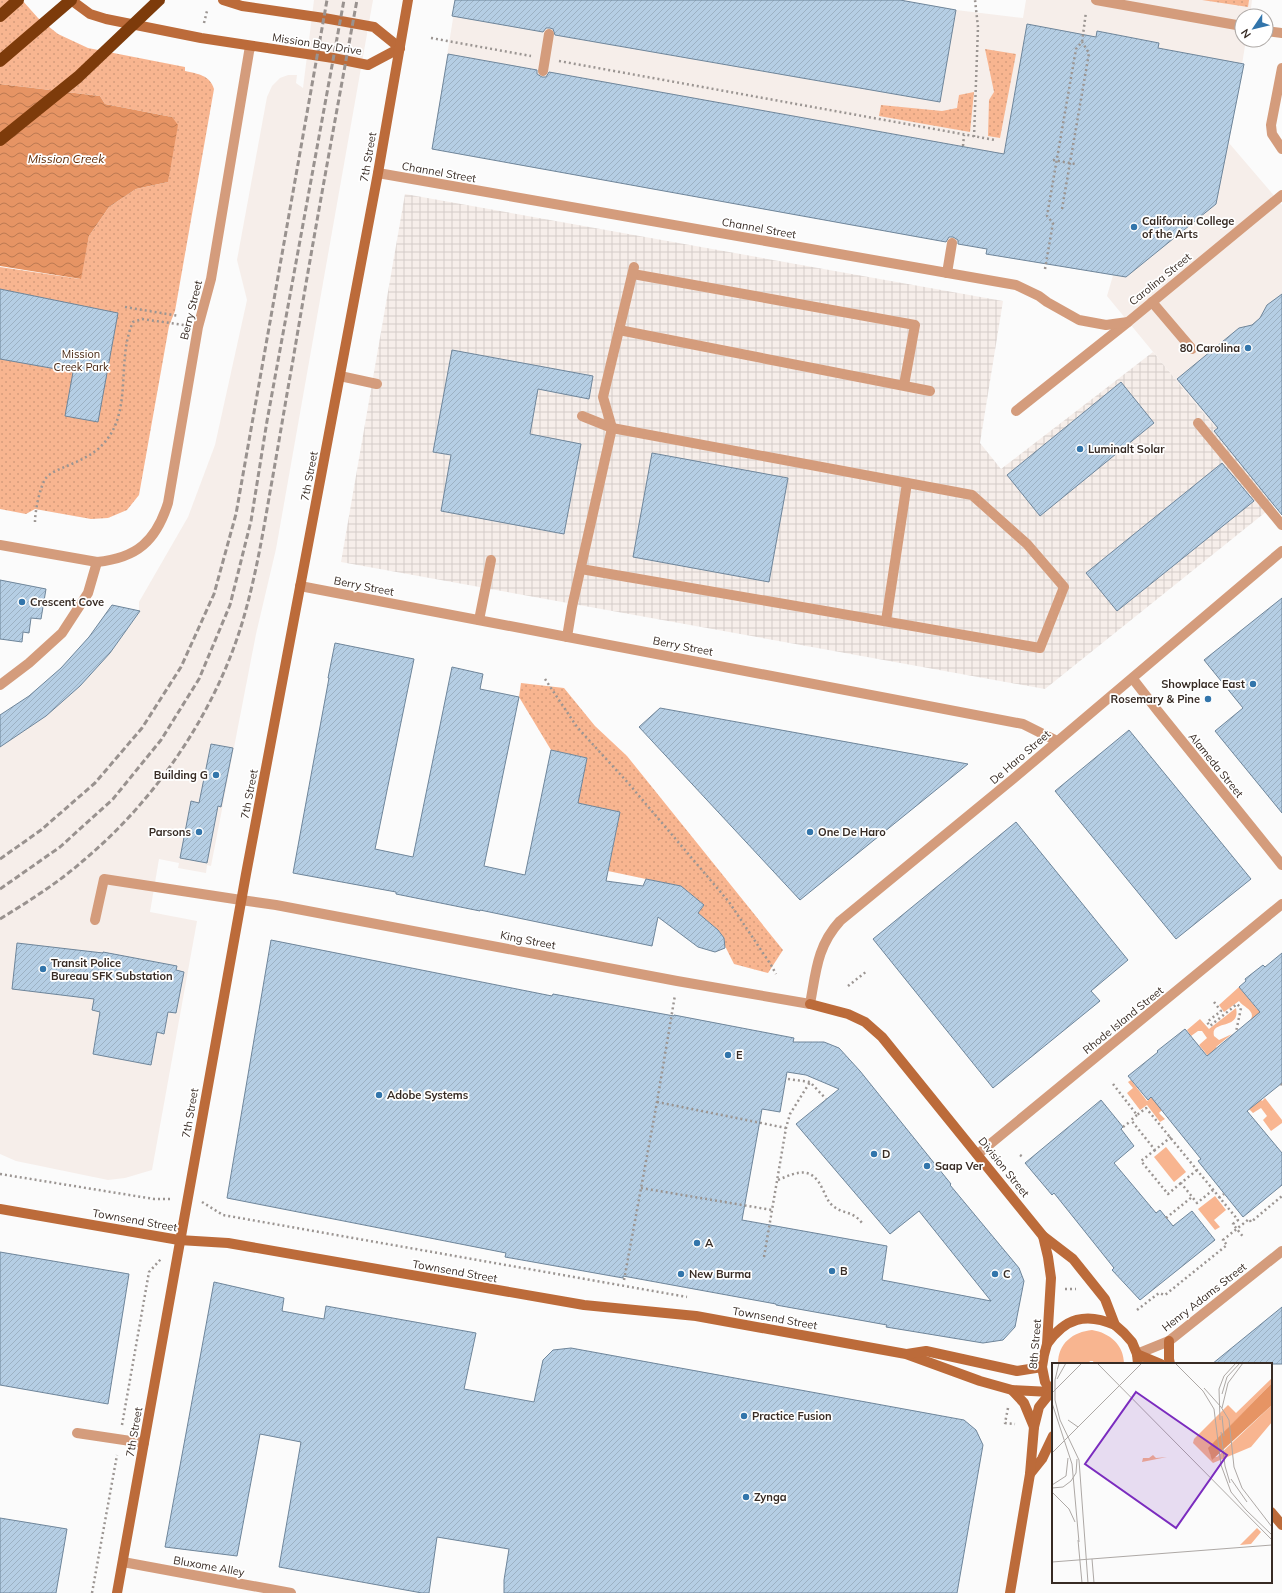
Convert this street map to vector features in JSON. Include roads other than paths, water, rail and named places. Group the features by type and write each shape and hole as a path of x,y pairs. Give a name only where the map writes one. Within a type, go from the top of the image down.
{"highway":[{"path":"0,16 18,0"},
{"path":"0,61 71,0"},
{"path":"0,140 78,77 159,0"}],"street":[{"name":"Mission Bay Drive","path":"71,0 90,14 106,19 201,38 333,58 368,65 400,48"},
{"path":"223,0 242,6 374,27 400,48"},
{"name":"7th Street","path":"117,1593 241,900 378,173 408,0"},
{"path":"1096,0 1234,25"},
{"path":"543,71 550,34"},
{"name":"Berry Street","path":"0,544 97,562 111,560 126,556 139,549 156,531 162,520 168,503 198,327 211,279 250,46"},
{"path":"1282,68 1271,125 1272,134 1282,149"},
{"name":"Channel Street","path":"378,173 1016,285 1040,296 1047,302 1079,320 1106,325 1128,322"},
{"name":"Carolina Street","path":"1016,411 1128,322 1282,195"},
{"path":"947,273 952,243"},
{"path":"567,637 572,607 612,428 603,398 634,270 915,325 904,386"},
{"path":"1152,302 1192,349"},
{"path":"619,330 930,391"},
{"path":"340,376 377,384"},
{"path":"581,569 1040,648 1064,587 1027,544 972,495 612,428 582,416"},
{"path":"1198,423 1282,525"},
{"path":"886,622 907,483"},
{"name":"De Haro Street","path":"810,1004 823,945 830,932 840,921 1013,779 1057,740 1133,678 1282,551"},
{"path":"479,620 491,560"},
{"path":"0,685 29,663 62,633 88,593 97,562"},
{"name":"Berry Street","path":"300,586 1023,724 1057,740"},
{"name":"Alameda Street","path":"1133,678 1282,865"},
{"name":"King Street","path":"95,920 104,878 283,906 810,1004"},
{"name":"Rhode Island Street","path":"978,1154 1282,904"},
{"name":"Division Street","path":"810,1004 848,1014 865,1022 882,1037 1043,1236 1073,1259 1105,1299 1115,1325 1124,1332 1132,1342 1137,1359"},
{"name":"Townsend Street","path":"0,1209 179,1240 228,1243 584,1305 696,1316 906,1354 980,1381 1012,1390 1052,1394"},
{"name":"8th Street","path":"1043,1236 1051,1278 1048,1344 1042,1367 1045,1382 1052,1394"},
{"name":"Henry Adams Street","path":"1137,1359 1169,1341 1282,1251"},
{"path":"1048,1344 1062,1327 1072,1321 1094,1318 1105,1320 1115,1325"},
{"path":"1169,1341 1170,1363"},
{"name":"Townsend Street","path":"906,1354 926,1351 1017,1371 1042,1367"},
{"path":"1137,1359 1156,1363"},
{"path":"1012,1390 1024,1403 1034,1428"},
{"path":"1010,1593 1030,1474 1034,1428 1039,1407 1052,1394"},
{"path":"77,1433 144,1443"},
{"path":"1030,1474 1042,1459 1052,1438"},
{"path":"1272,1513 1282,1525"},
{"name":"Bluxome Alley","path":"123,1562 291,1593"}],"water":[{"name":"Mission Creek","path":"0,84 100,96 105,104 172,117 178,125 168,182 136,189 109,207 89,236 81,279 0,266"}],"railway":[{"path":"0,859 41,830 95,783 142,728 181,667 214,594 236,514 327,0"},
{"path":"0,889 60,847 113,799 161,740 199,679 230,605 251,521 267,421 344,0"},
{"path":"0,919 43,891 84,860 137,808 161,779 202,716 219,683 234,648 249,598 262,538 316,225 357,0"}],"place":[{"name":"California College of the Arts","path":"1134,227"},
{"name":"80 Carolina","path":"1248,348"},
{"name":"Luminalt Solar","path":"1080,449"},
{"name":"Crescent Cove","path":"22,602"},
{"name":"Showplace East","path":"1253,684"},
{"name":"Rosemary & Pine","path":"1208,699"},
{"name":"Building G","path":"216,775"},
{"name":"Parsons","path":"199,832"},
{"name":"One De Haro","path":"810,832"},
{"name":"Transit Police Bureau SFK Substation","path":"43,969"},
{"name":"E","path":"728,1055"},
{"name":"Adobe Systems","path":"379,1095"},
{"name":"D","path":"874,1154"},
{"name":"Saap Ver","path":"927,1166"},
{"name":"A","path":"697,1243"},
{"name":"B","path":"832,1271"},
{"name":"New Burma","path":"681,1274"},
{"name":"C","path":"995,1274"},
{"name":"Practice Fusion","path":"744,1416"},
{"name":"Zynga","path":"746,1497"}],"park label":[{"name":"Mission Creek Park","path":"81,360"}]}
